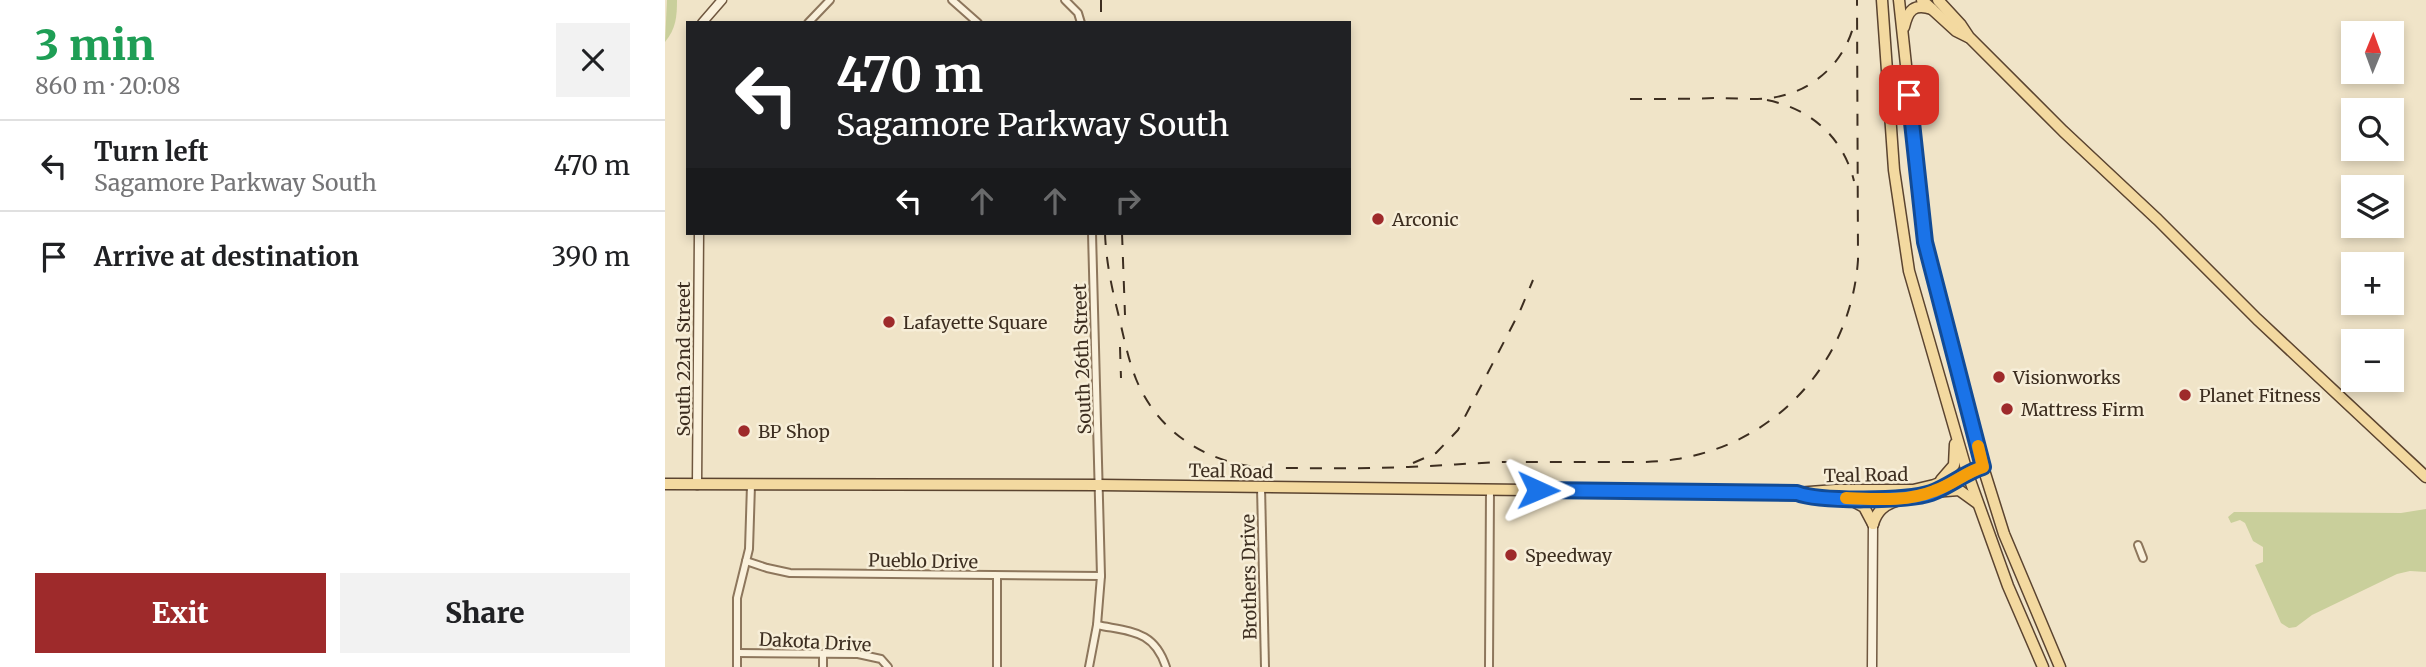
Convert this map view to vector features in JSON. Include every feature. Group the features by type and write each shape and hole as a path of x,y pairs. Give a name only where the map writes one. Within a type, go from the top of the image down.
{"main road":[{"path":"1882,0 1894,170 1909,271 1967,472 2008,586 2043,667"},
{"path":"1899,0 1925,242 1983,467 2004,534 2060,667"},
{"path":"1922,0 1935,5 1961,25 1969,37 2257,319 2426,477"},
{"path":"1902,34 1906,17 1912,9 1935,5"},
{"path":"1933,488 1954,465 1953,426"},
{"name":"Teal Road","path":"1797,493 1814,497 1902,498 1983,467"},
{"name":"Teal Road","path":"665,484 1100,485 1797,493 1933,488"},
{"path":"1933,488 1959,490 1979,506"},
{"path":"1846,498 1864,507 1873,524"},
{"path":"1873,524 1885,506 1902,498"}],"street":[{"path":"704,21 722,0"},
{"path":"810,21 830,0"},
{"path":"952,0 976,21"},
{"path":"1065,0 1078,13 1080,21"},
{"name":"South 22nd Street","path":"697,485 699,235"},
{"name":"South 26th Street","path":"1089,667 1097,625 1101,576 1092,235"},
{"path":"737,667 737,598 750,533 751,485"},
{"name":"Brothers Drive","path":"1261,487 1265,667"},
{"path":"1489,667 1490,490"},
{"path":"1872,667 1873,524"},
{"path":"2138,545 2143,558"},
{"name":"Pueblo Drive","path":"746,561 790,573 1101,576"},
{"path":"997,576 997,667"},
{"path":"1097,625 1144,635 1155,643 1166,667"},
{"name":"Dakota Drive","path":"737,653 858,654 881,659 888,667"},
{"path":"823,654 823,667"}],"green space":[{"path":"667,0 677,0 677,11 674,27 665,42"},
{"path":"2426,509 2426,572 2397,574 2312,615 2296,627 2289,628 2281,623 2255,565 2263,562 2263,547 2253,541 2245,523 2240,520 2231,523 2228,517 2234,512 2401,513"}],"railway":[{"path":"1101,0 1101,21"},
{"path":"1105,235 1110,275 1126,348 1136,379 1146,398 1171,430 1187,442 1224,460 1265,468 1372,468 1503,462 1652,462 1713,450 1747,435 1777,415 1803,391 1824,363 1841,331 1852,297 1858,260 1857,0"},
{"path":"1630,99 1757,99 1785,95 1812,83 1834,64 1854,24"},
{"path":"1767,100 1798,110 1823,127 1842,151 1854,181"},
{"path":"1122,235 1125,315"},
{"path":"1413,463 1436,453 1458,430 1520,311 1533,280"},
{"path":"1120,347 1121,378"}],"slow traffic":[{"path":"1846,498 1902,498 1933,492 1956,482 1967,472 1983,467 1978,446"}],"place":[{"name":"Arconic","path":"1378,219"},
{"name":"Lafayette Square","path":"889,322"},
{"name":"Visionworks","path":"1999,377"},
{"name":"Planet Fitness","path":"2185,395"},
{"name":"Mattress Firm","path":"2007,409"},
{"name":"BP Shop","path":"744,431"},
{"name":"Speedway","path":"1511,555"}],"route":[{"path":"1538,490 1797,493 1824,498 1902,498 1933,492 1956,482 1967,472 1983,467 1925,242 1909,95"}]}
